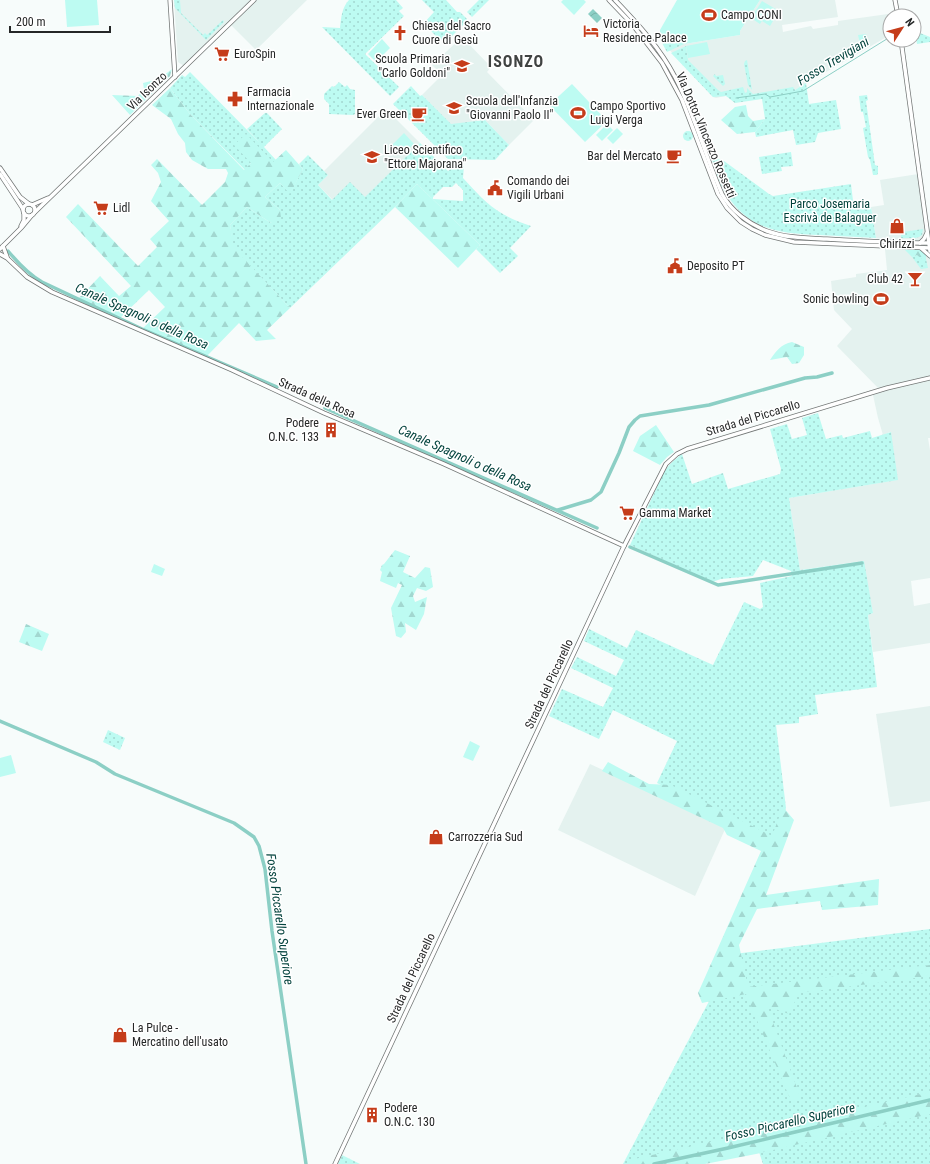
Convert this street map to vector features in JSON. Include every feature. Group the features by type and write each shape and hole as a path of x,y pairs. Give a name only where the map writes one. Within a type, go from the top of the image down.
{"street":[{"path":"170,0 175,77"},
{"name":"Via Isonzo","path":"2,247 35,212 254,0"},
{"name":"Via Dottor Vincenzo Rossetti","path":"609,0 647,39 662,63 678,92 719,196 727,208 741,222 762,234 786,241 921,248 929,246"},
{"name":"Via Dottor Vincenzo Rossetti","path":"615,0 667,63 680,87 722,194 728,203 742,216 763,229 787,236 889,243 920,243 929,246"},
{"path":"902,48 930,251"},
{"path":"0,168 20,197 31,204 35,209 35,212"},
{"path":"0,174 27,215 32,215"},
{"name":"Via Isonzo","path":"17,232 24,220 25,206 40,202 53,195"},
{"path":"920,243 928,232"},
{"name":"Strada della Rosa","path":"2,247 7,258"},
{"path":"921,248 930,256"},
{"name":"Strada della Rosa","path":"0,254 7,258 26,276 52,292 232,370 324,413 450,467 624,546"},
{"name":"Strada del Piccarello","path":"335,1164 624,546 663,468 676,454 687,449 887,388 929,377"}],"shaded area":[{"path":"174,0 307,0 256,50 231,25 187,68 178,62"},
{"path":"760,0 835,0 838,17 782,25 783,32 811,26 813,29 838,25 838,21 882,15 882,40 795,90 740,96 740,93 716,98 713,97 664,44 684,44 740,35 740,31"},
{"path":"462,37 491,67 487,72 534,120 509,145 485,120 451,125 422,95 442,75 432,65"},
{"name":"Liceo Scientifico \"Ettore Majorana\"","path":"386,109 420,143 365,198 333,200 318,185 328,175 324,171"},
{"path":"918,174 930,258 930,438 928,438 930,450 930,578 911,581 914,606 930,603 930,643 873,652 868,615 873,613 863,561 800,570 789,498 897,480 890,432 883,435 873,395 882,392 837,346 852,329 834,310 831,281 856,277 856,274 887,270 884,239 876,238 871,207 884,205 880,180"},
{"path":"930,706 930,801 890,807 876,714"},
{"path":"590,764 726,827 695,896 558,830"}],"green space":[{"path":"65,0 97,0 99,25 67,27"},
{"path":"174,0 180,0 181,13 203,35 205,33 207,35 223,20 224,22 206,40 175,8"},
{"path":"349,0 396,0 403,8 399,11 404,16 365,54 399,87 390,96 322,27 340,28 343,9"},
{"path":"422,0 446,0 457,12 460,12 467,19 467,21 445,43 423,23 434,12"},
{"path":"479,0 489,0 472,17 467,12"},
{"path":"563,0 584,0 586,2 574,15 561,2"},
{"name":"Campo CONI","path":"677,0 760,0 740,31 740,35 684,44 664,44 660,40 660,30"},
{"path":"762,1 779,11 770,26 762,21 765,16 760,24 751,18"},
{"path":"866,34 868,46 861,48 858,35"},
{"path":"922,34 930,37 930,42 922,43"},
{"path":"382,39 390,48 376,62 368,54"},
{"path":"707,42 710,54 688,58 686,46"},
{"path":"662,43 664,44 684,44 667,52"},
{"path":"686,46 688,60 721,92 743,87 745,93 747,92 747,88 753,94 793,87 795,90 806,83 809,104 836,100 841,129 818,133 815,142 796,145 793,130 756,137 755,132 765,119 762,99 735,103 726,96 713,97 671,53"},
{"path":"747,60 752,90 748,85 744,64"},
{"path":"172,69 170,76 130,115 112,95 138,96 144,89 143,83 159,79"},
{"path":"190,72 259,142 247,129 265,113 267,113 282,129 264,147 276,160 274,162 251,163 245,170 190,114 170,88 182,75 185,77"},
{"path":"715,74 716,76 723,75 725,84 723,86 713,76"},
{"path":"339,82 345,87 347,85 350,89 355,90 355,114 353,115 329,114 329,104 324,99 324,94 332,86 334,87"},
{"name":"Campo Sportivo Luigi Verga","path":"572,84 607,121 585,142 549,105"},
{"path":"411,86 451,124 485,120 509,145 495,160 448,159 393,104"},
{"path":"170,88 190,114 244,170 251,163 234,145 246,134 273,162 286,150 303,169 290,194 280,183 265,197 280,210 281,218 271,223 247,207 230,225 234,248 290,308 267,330 276,339 256,341 239,323 207,356 142,329 165,307 149,290 120,318 78,299 100,276 119,296 131,286 66,217 78,204 138,266 157,247 150,239 169,221 151,201 161,182 158,173 151,165 157,159 202,205 225,182 228,173 226,169 208,169 192,160 186,152 185,143 178,134 171,119 152,105"},
{"path":"867,95 868,100 866,101 875,165 878,166 877,175 873,175 868,157 863,128 866,127 863,112 861,112 859,96"},
{"path":"746,105 748,116 753,121 765,119 755,132 737,134 721,120 735,107"},
{"path":"607,124 613,130 602,141 596,135"},
{"path":"617,128 623,134 613,144 607,138"},
{"path":"686,131 690,131 693,136 690,141 686,141 683,138 683,134"},
{"path":"404,133 414,144 401,156 391,146"},
{"path":"420,143 448,171 455,166 464,166 463,178 493,208 509,218 531,226 510,248 518,256 500,273 476,249 480,245 417,184 290,308 233,248 230,225 247,207 271,223 280,210 265,197 280,183 290,193 303,169 299,164 308,155 328,175 318,185 332,200 350,182 365,197","holes":["456,183 463,190 463,201 433,199 433,197 443,187 452,187"]},
{"path":"791,152 793,166 781,167 782,171 762,174 759,157"},
{"name":"Parco Josemaria Escrivà de Balaguer","path":"711,157 724,161 773,196 851,184 854,209 871,207 876,238 790,233 764,227 742,213 732,203 723,189"},
{"path":"417,184 480,245 458,268 395,207"},
{"path":"923,229 922,235 919,237 901,238 901,234 903,232"},
{"path":"903,248 921,248 926,254 926,259 923,260 917,255 912,257"},
{"path":"917,255 926,259 928,268 921,269 912,257"},
{"path":"792,342 804,347 804,355 799,363 792,364 787,357 770,360 779,348"},
{"path":"818,413 826,439 842,435 843,438 870,431 872,438 891,432 898,480 789,498 800,570 864,561 873,613 868,615 877,687 815,695 818,714 799,717 799,723 776,725 786,808 773,839 657,783 677,741 613,710 599,739 549,716 562,689 603,707 613,688 571,668 577,657 616,676 624,660 584,641 589,629 627,648 636,630 713,665 744,602 760,609 763,607 760,583 792,576 791,571 763,560 753,576 721,579 712,582 630,545 663,474 671,463 682,454 692,484 723,473 728,489 780,474 781,469 770,429 787,424 792,439 807,435 802,418"},
{"path":"656,425 674,452 660,465 633,451 640,436"},
{"path":"395,550 410,556 403,572 415,578 425,567 430,568 433,587 426,591 417,588 413,596 415,602 427,597 424,614 416,630 405,623 406,632 401,638 396,636 391,608 402,585 398,583 396,588 380,581 382,572 380,570 382,565"},
{"path":"154,564 165,569 162,576 151,572"},
{"path":"26,624 49,634 42,651 19,642"},
{"path":"108,730 125,738 120,750 103,742"},
{"path":"470,741 480,746 473,761 463,757"},
{"path":"11,755 16,773 0,777 0,758"},
{"path":"608,762 649,784 671,785 772,836 783,807 794,820 766,895 879,879 878,905 822,910 820,901 757,909 739,945 748,987 930,965 930,976 799,993 789,1014 767,1006 801,1099 791,1101 746,994 702,1003 698,993 761,851 727,835 723,828 602,771"},
{"path":"930,929 930,1096 655,1164 623,1164 734,954"},
{"path":"930,1092 930,1114 756,1154 705,1164 632,1164 630,1160"},
{"path":"930,1104 930,1164 763,1164 757,1146"},
{"path":"342,1155 360,1164 338,1164"}],"water":[{"path":"593,9 602,18 597,23 588,14"}],"waterway":[{"name":"Fosso Trevigiani","path":"736,98 765,94 770,97 803,91 882,42"},
{"name":"Canale Spagnoli o della Rosa","path":"8,251 24,268 42,282 142,329 277,387"},
{"path":"558,510 591,500 601,492 629,427 640,416 709,405 805,378 817,377 832,373"},
{"name":"Canale Spagnoli o della Rosa","path":"325,408 597,528"},
{"name":"Canale Spagnoli o della Rosa","path":"630,547 718,585 862,563"},
{"name":"Fosso Piccarello Superiore","path":"0,721 96,762 115,774 234,823 254,837 259,846 265,869 272,931 306,1164"},
{"name":"Fosso Piccarello Superiore","path":"654,1164 930,1100"}],"place":[{"name":"Campo CONI","path":"709,15"},
{"name":"Victoria Residence Palace","path":"591,31"},
{"name":"Chiesa del Sacro Cuore di Gesù","path":"400,33"},
{"name":"EuroSpin","path":"222,54"},
{"name":"Scuola Primaria \"Carlo Goldoni\"","path":"462,66"},
{"name":"Farmacia Internazionale","path":"235,99"},
{"name":"Scuola dell'Infanzia \"Giovanni Paolo II\"","path":"454,108"},
{"name":"Campo Sportivo Luigi Verga","path":"578,113"},
{"name":"Ever Green","path":"419,114"},
{"name":"Bar del Mercato","path":"674,156"},
{"name":"Liceo Scientifico \"Ettore Majorana\"","path":"372,157"},
{"name":"Comando dei Vigili Urbani","path":"495,188"},
{"name":"Lidl","path":"101,208"},
{"name":"Chirizzi","path":"897,226"},
{"name":"Deposito PT","path":"675,266"},
{"name":"Club 42","path":"915,279"},
{"name":"Sonic bowling","path":"881,299"},
{"name":"Podere O.N.C. 133","path":"331,430"},
{"name":"Gamma Market","path":"627,513"},
{"name":"Carrozzeria Sud","path":"436,837"},
{"name":"La Pulce - Mercatino dell'usato","path":"120,1035"},
{"name":"Podere O.N.C. 130","path":"372,1115"}],"district":[{"name":"ISONZO","path":"516,61"}]}
